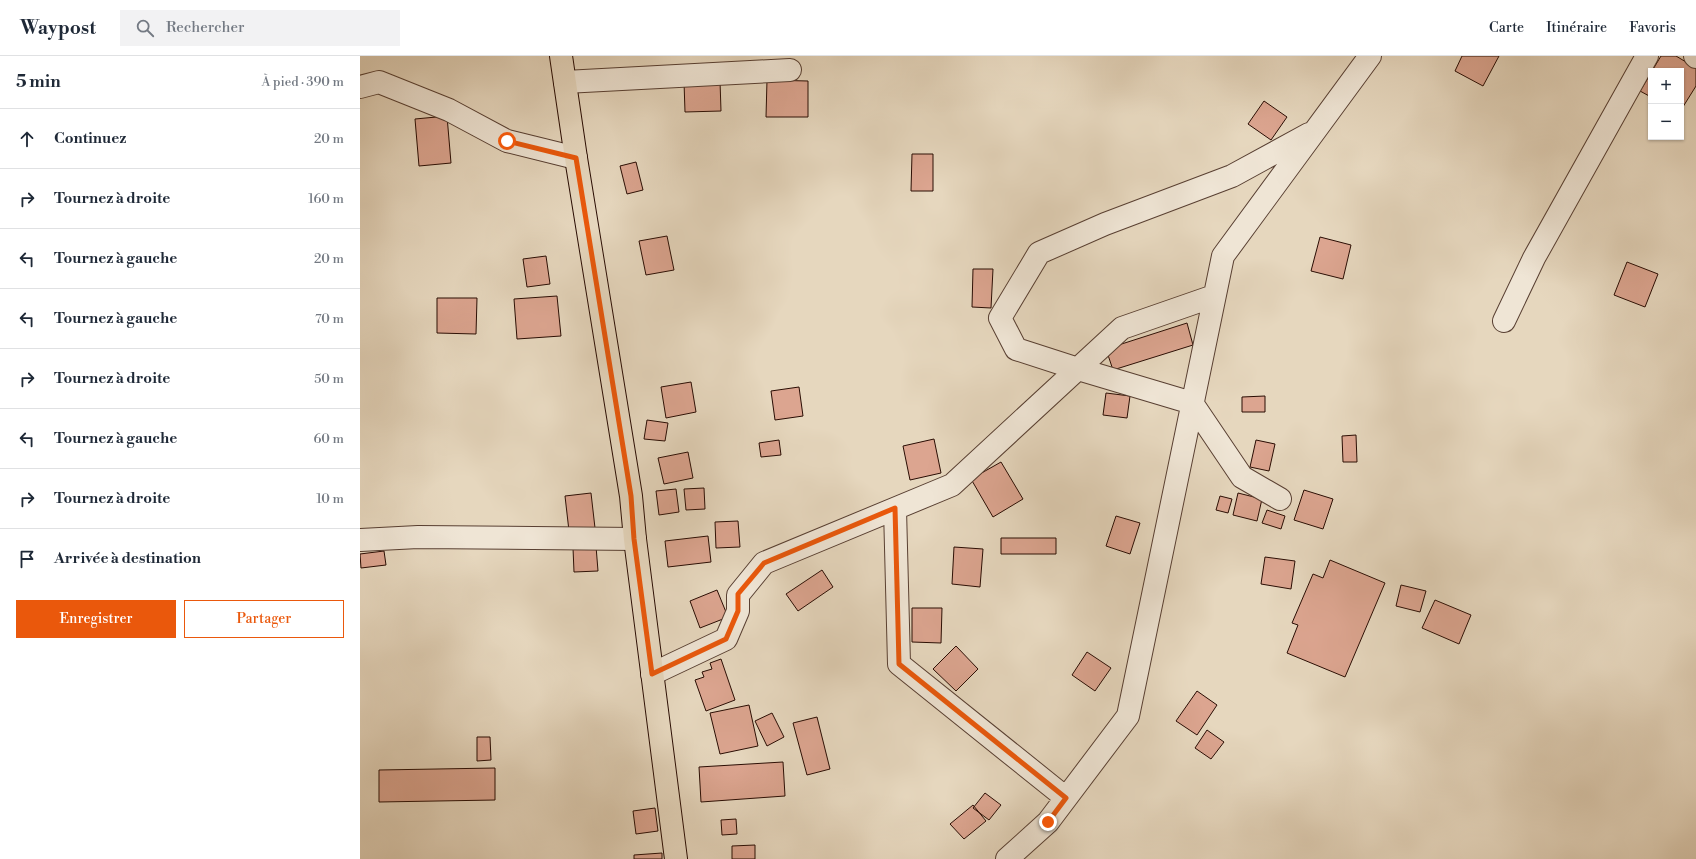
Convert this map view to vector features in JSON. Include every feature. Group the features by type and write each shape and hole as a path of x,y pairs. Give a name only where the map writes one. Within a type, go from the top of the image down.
{"main road":[{"path":"561,56 576,158 631,496 634,539 676,859"}],"street":[{"path":"1006,859 1048,822 1128,716 1223,256 1370,56"},
{"path":"1504,321 1534,258 1647,56"},
{"path":"565,82 790,70"},
{"path":"360,87 379,82 449,110 507,141 576,158"},
{"path":"1280,499 1242,477 1192,403 1078,369 1016,348 1000,318 1040,253 1105,224 1232,176 1316,130"},
{"path":"652,674 726,639 738,611 738,594 764,563 952,485 1122,328 1214,296"},
{"path":"895,508 899,664 1066,798"},
{"path":"360,540 418,537 634,539"}],"building":[{"path":"1462,56 1499,56 1483,86 1455,71"},
{"path":"1661,56 1676,56 1696,68 1696,86 1684,105 1684,68 1654,68"},
{"path":"1648,78 1648,95 1640,91"},
{"path":"767,80 808,81 808,117 766,117"},
{"path":"720,81 721,111 685,112 684,82"},
{"path":"1264,101 1287,117 1271,140 1248,124"},
{"path":"447,116 451,163 419,166 415,119"},
{"path":"912,154 933,154 933,191 911,191"},
{"path":"636,162 643,190 627,194 620,166"},
{"path":"667,236 674,270 646,275 639,241"},
{"path":"1320,237 1351,245 1343,279 1311,271"},
{"path":"546,256 550,284 527,287 523,259"},
{"path":"1627,262 1658,274 1645,307 1614,295"},
{"path":"973,269 993,269 991,308 972,307"},
{"path":"557,296 561,336 517,339 514,299"},
{"path":"437,298 477,298 476,334 437,333"},
{"path":"1187,323 1193,345 1113,370 1106,349"},
{"path":"691,382 696,412 666,418 661,387"},
{"path":"799,387 803,416 775,420 771,391"},
{"path":"1106,393 1130,396 1127,418 1103,415"},
{"path":"1265,396 1265,412 1242,412 1242,397"},
{"path":"647,420 668,423 665,441 644,439"},
{"path":"1356,435 1357,462 1343,462 1342,436"},
{"path":"934,439 941,473 910,480 903,446"},
{"path":"779,440 781,455 761,457 759,443"},
{"path":"1256,440 1275,444 1269,471 1250,467"},
{"path":"688,452 693,478 664,484 658,458"},
{"path":"1001,462 1023,499 993,517 971,479"},
{"path":"704,488 705,509 686,510 684,489"},
{"path":"676,489 679,512 659,515 656,491"},
{"path":"1304,490 1333,499 1323,529 1294,520"},
{"path":"591,493 595,528 569,531 565,496"},
{"path":"1238,493 1262,499 1257,521 1233,515"},
{"path":"1220,496 1232,499 1228,513 1216,510"},
{"path":"1267,510 1285,516 1281,529 1262,523"},
{"path":"1116,516 1140,523 1130,554 1106,546"},
{"path":"738,521 740,547 716,548 715,522"},
{"path":"708,536 711,562 668,567 665,541"},
{"path":"1001,538 1056,538 1056,554 1001,554"},
{"path":"596,546 598,571 574,572 573,548"},
{"path":"954,547 983,549 980,587 952,584"},
{"path":"384,551 386,565 361,568 360,554"},
{"path":"1265,557 1295,561 1291,589 1261,584"},
{"path":"1330,560 1385,583 1345,677 1287,653 1298,625 1292,623 1313,574 1323,578"},
{"path":"822,570 833,587 798,611 786,594"},
{"path":"1401,585 1426,591 1420,612 1396,606"},
{"path":"717,590 728,617 700,628 690,601"},
{"path":"1435,600 1471,615 1459,644 1422,628"},
{"path":"912,608 942,608 941,643 912,642"},
{"path":"956,646 978,669 956,691 933,669"},
{"path":"1087,652 1111,668 1095,691 1072,675"},
{"path":"721,659 735,700 706,711 695,680 704,677 702,672 712,669 710,663"},
{"path":"1197,691 1217,705 1197,735 1176,721"},
{"path":"749,705 758,746 720,754 710,713"},
{"path":"772,713 784,737 767,746 755,721"},
{"path":"817,717 830,769 807,775 793,723"},
{"path":"1207,730 1224,742 1211,759 1195,748"},
{"path":"477,737 490,737 491,760 477,761"},
{"path":"783,762 785,796 701,802 699,767"},
{"path":"495,768 495,800 379,802 379,770"},
{"path":"985,793 1001,805 989,820 973,808"},
{"path":"973,805 986,821 964,839 950,824"},
{"path":"655,808 658,831 636,834 633,811"},
{"path":"736,819 737,834 722,835 721,820"},
{"path":"755,845 755,859 732,859 732,846"},
{"path":"662,853 662,859 634,859 634,855"}],"route":[{"path":"507,141 576,158 631,496 634,539 652,674 726,639 738,611 738,594 764,563 895,508 899,664 1066,798 1048,822"}]}
